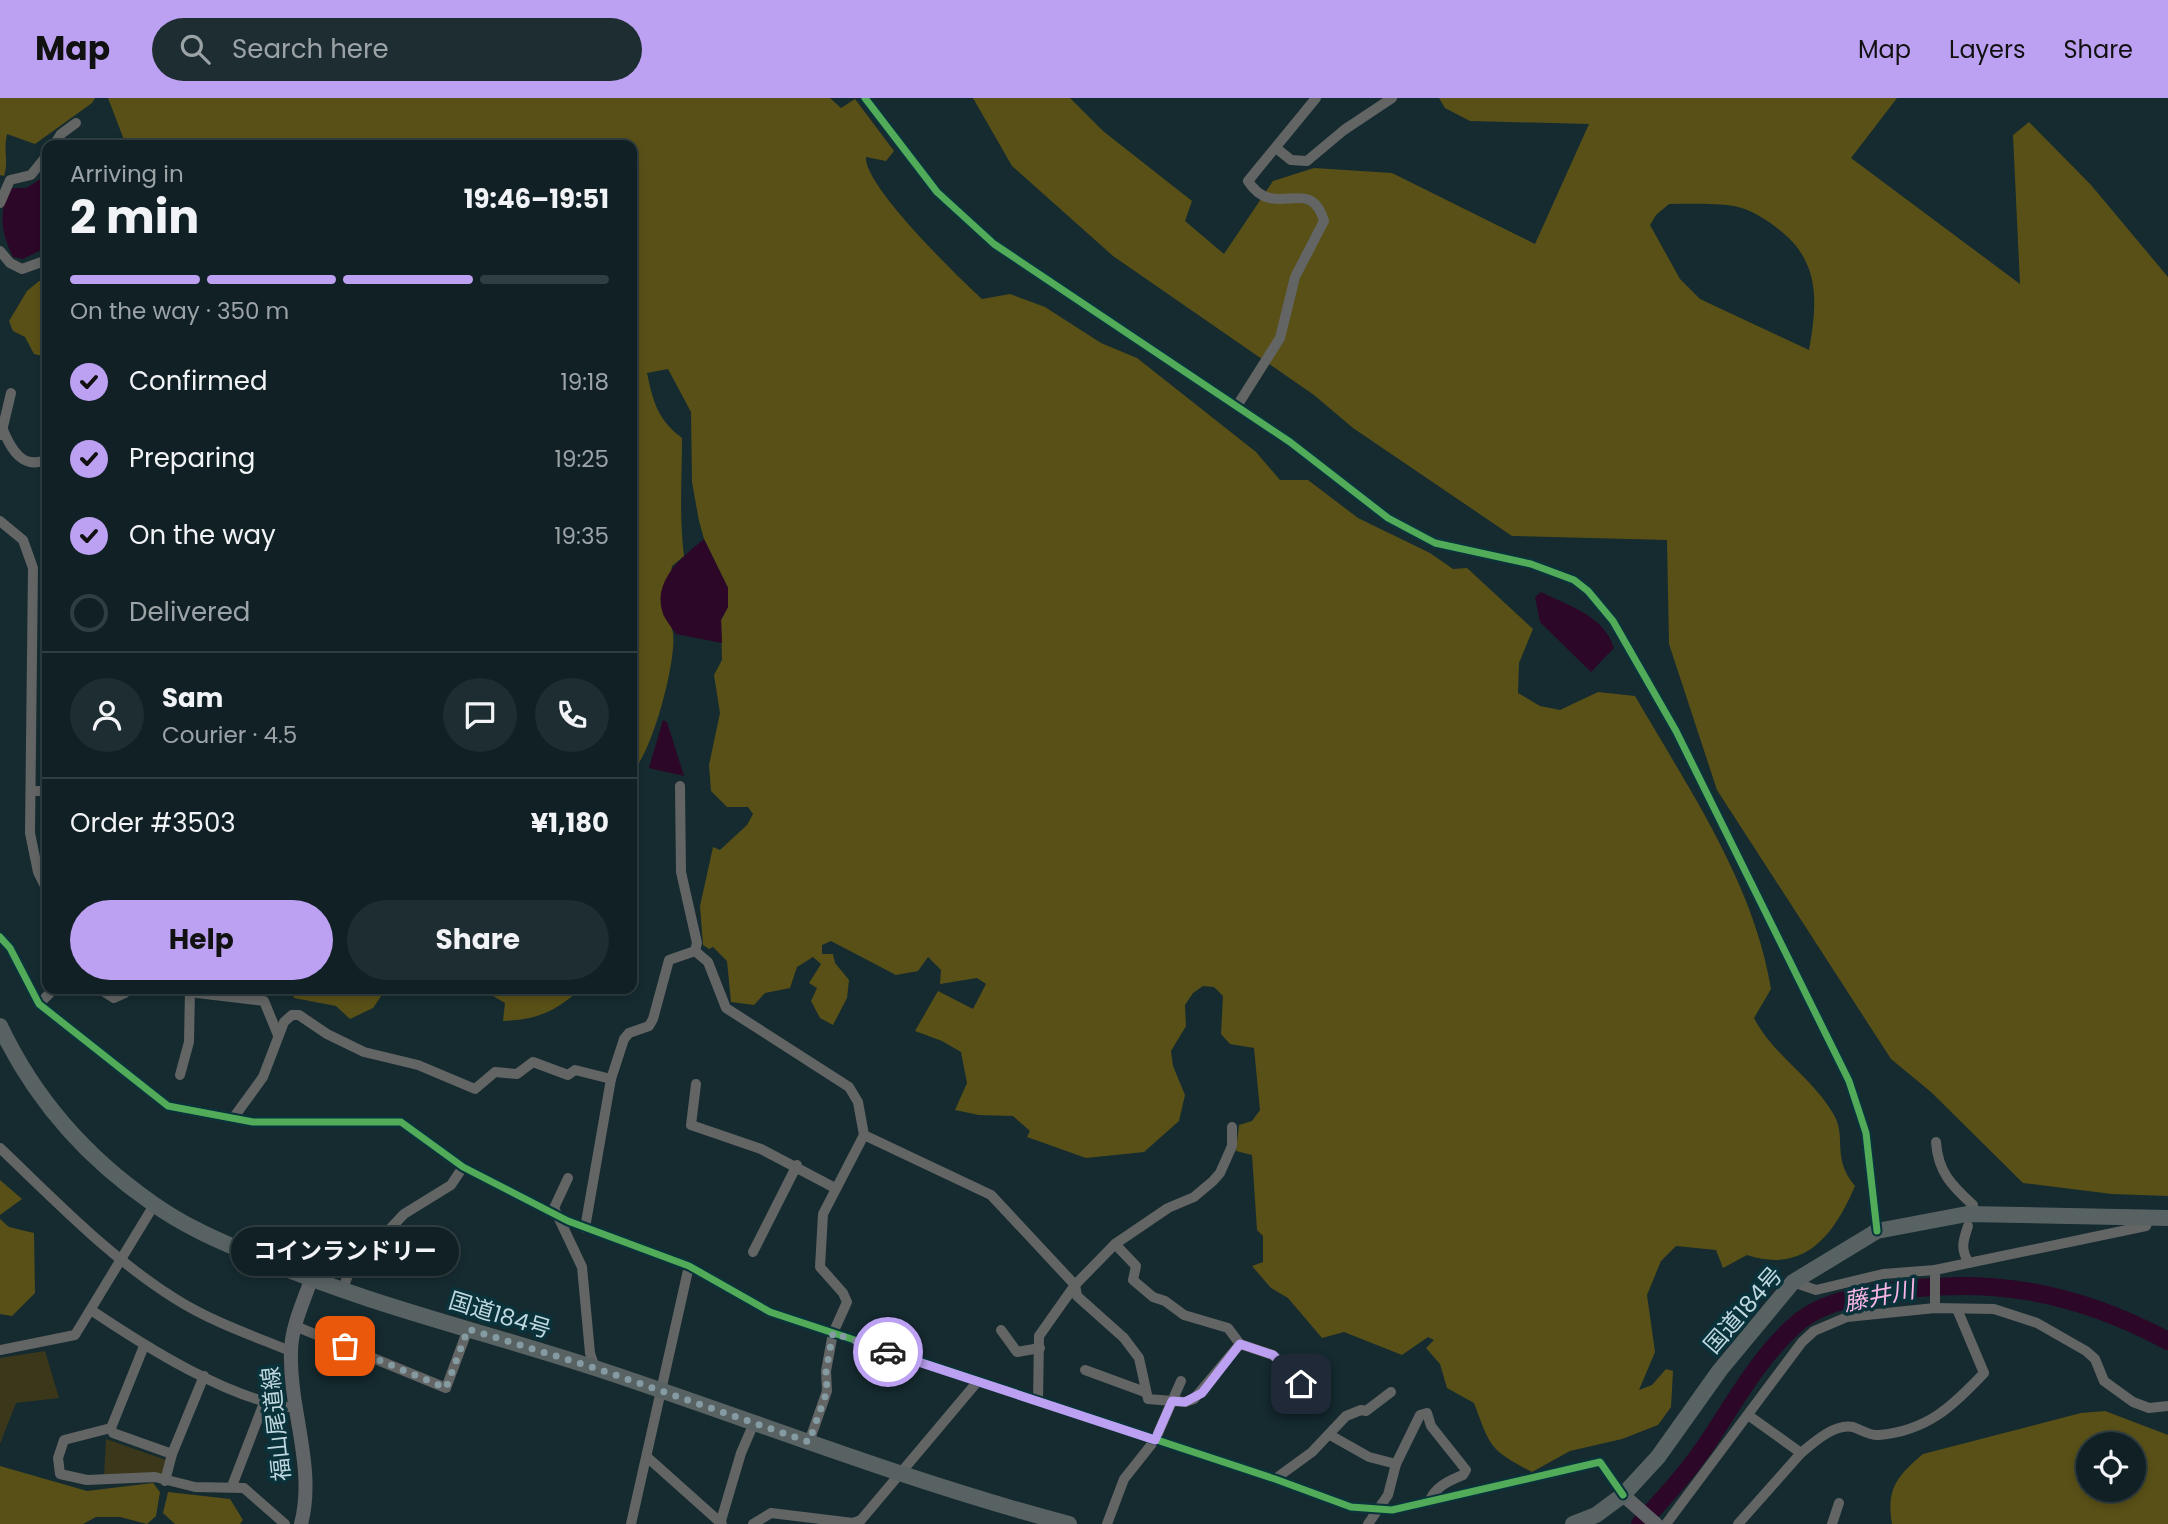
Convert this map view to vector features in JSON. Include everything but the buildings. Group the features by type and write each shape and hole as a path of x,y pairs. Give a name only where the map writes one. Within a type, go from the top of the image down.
{"highway":[{"name":"国道184号","path":"0,1026 17,1061 44,1100 103,1164 154,1205 201,1233 342,1291 595,1368 902,1473 1069,1524"},
{"name":"国道184号","path":"1573,1524 1595,1519 1628,1499 1720,1370 1793,1282 1877,1231 1971,1220 2168,1218"}],"main road":[{"name":"福山尾道線","path":"302,1524 306,1507 306,1479 294,1408 290,1352 295,1326 310,1280"},
{"path":"1628,1499 1656,1524"}],"street":[{"path":"865,98 937,192 982,234 1237,406 1388,518 1421,538 1555,572 1574,580 1603,605 1676,731 1849,1081 1866,1133 1877,1231"},
{"path":"1237,406 1280,338 1295,277 1324,221 1317,204 1308,199 1276,201 1255,192 1248,181 1315,98"},
{"path":"1276,148 1291,160 1307,161 1344,130 1392,98"},
{"path":"57,140 76,123"},
{"path":"0,203 7,183 37,172 42,164"},
{"path":"0,251 10,263 22,269 42,262"},
{"path":"11,393 2,434 12,451 23,460 42,460"},
{"path":"0,521 23,540 33,568 33,853 42,877"},
{"path":"680,786 681,872 697,943 695,951"},
{"path":"32,791 42,791"},
{"path":"0,937 10,947 39,1004 160,1102 253,1122 401,1122 463,1167 585,1228 690,1266 770,1312 1275,1479 1351,1507 1376,1511 1429,1502 1600,1461 1628,1499"},
{"path":"585,1228 611,1079 624,1039 629,1033 649,1026 653,1019 669,960 695,951"},
{"path":"695,951 708,962 726,1008 849,1087 858,1102 864,1135 823,1214 824,1238 819,1259 820,1268 843,1293 847,1302 833,1333 826,1371 827,1391 809,1442"},
{"path":"39,1004 49,994"},
{"path":"180,1075 189,1042 191,994"},
{"path":"205,994 264,1001 278,1035"},
{"path":"234,1117 263,1077 284,1022 292,1015 299,1015 327,1034 364,1052 418,1065 475,1088 495,1072 517,1074 533,1062 568,1075 575,1070 611,1079"},
{"path":"696,1084 691,1125 797,1165 835,1188"},
{"path":"1038,1401 1039,1336 1075,1285 1115,1244 1168,1208 1194,1197 1213,1181 1220,1173 1232,1146 1232,1127"},
{"path":"864,1135 991,1195 1075,1285 1077,1296 1124,1338 1139,1358 1147,1399 1185,1402 1202,1393 1240,1344"},
{"path":"1936,1142 1937,1163 1949,1182 1973,1205 1971,1220 1962,1243 1963,1254 1969,1263"},
{"path":"0,1149 119,1260 175,1299 290,1352"},
{"path":"753,1252 797,1165"},
{"path":"342,1291 356,1254 365,1241 388,1231 404,1214 451,1185 463,1167"},
{"path":"568,1178 554,1209 582,1267 590,1353 595,1368"},
{"path":"0,1350 75,1335 154,1205"},
{"path":"1793,1282 1816,1290 1883,1274 1935,1270 2146,1226 2149,1219"},
{"path":"1115,1244 1136,1266 1133,1280 1153,1297 1166,1301 1184,1315 1228,1328 1240,1344 1273,1355 1301,1384"},
{"path":"631,1524 690,1266"},
{"path":"1935,1270 1935,1308"},
{"path":"1666,1524 1802,1342 1814,1331 1847,1317 1935,1308 1994,1309 2037,1323 2095,1359 2104,1381 2119,1393 2149,1408 2168,1406"},
{"path":"1738,1524 1801,1453 1820,1436 1851,1426 1876,1436 1915,1428 1953,1406 1984,1373 1957,1308"},
{"path":"91,1310 144,1346 204,1376 264,1403 294,1408"},
{"path":"295,1326 446,1388 468,1329"},
{"path":"1001,1330 1017,1352 1040,1348"},
{"path":"144,1346 111,1428 113,1433 172,1454"},
{"path":"1085,1370 1145,1392"},
{"path":"165,1481 172,1454 204,1376"},
{"path":"753,1524 771,1513 853,1523 861,1520 978,1381"},
{"path":"1107,1524 1124,1479 1155,1440 1181,1381"},
{"path":"1275,1479 1330,1435 1346,1416 1361,1410 1366,1412 1391,1392"},
{"path":"232,1486 264,1403"},
{"path":"1368,1524 1388,1495 1396,1464 1420,1415 1427,1413 1431,1426 1466,1470 1463,1475 1448,1481 1433,1493 1429,1502"},
{"path":"1748,1416 1801,1453"},
{"path":"647,1457 721,1523 741,1453 754,1423"},
{"path":"111,1428 64,1440 58,1458 60,1474 87,1480 155,1477 195,1487 244,1488 285,1524"},
{"path":"1330,1435 1369,1457 1396,1464"},
{"path":"1832,1524 1839,1503"}],"shaded area":[{"path":"0,98 95,98 92,103 35,144 7,134 4,176 0,175"},
{"path":"108,98 830,98 841,108 855,99 894,151 886,161 866,157 869,170 879,188 914,230 982,299 1010,294 1045,307 1101,343 1137,358 1256,452 1280,480 1308,480 1358,518 1430,553 1453,569 1467,568 1533,629 1519,663 1518,693 1540,706 1560,710 1598,692 1635,696 1697,801 1750,911 1771,989 1754,1018 1771,1043 1815,1089 1838,1123 1843,1166 1855,1186 1847,1204 1827,1234 1815,1246 1785,1259 1767,1260 1747,1255 1723,1268 1716,1250 1676,1246 1661,1261 1647,1295 1655,1352 1639,1390 1652,1385 1666,1369 1673,1371 1671,1407 1658,1425 1622,1439 1570,1451 1532,1472 1499,1452 1488,1439 1474,1403 1447,1388 1440,1364 1426,1348 1434,1340 1428,1337 1402,1355 1344,1332 1322,1338 1288,1298 1271,1288 1252,1266 1263,1262 1263,1236 1257,1230 1252,1155 1236,1151 1239,1125 1252,1121 1260,1110 1254,1048 1230,1044 1221,1034 1223,996 1214,987 1203,986 1193,993 1185,1005 1186,1026 1171,1051 1173,1066 1185,1095 1179,1121 1144,1152 1086,1158 1027,1137 1030,1131 1013,1116 979,1115 955,1110 967,1083 961,1052 942,1041 915,1031 938,991 973,1009 986,984 977,978 940,984 941,970 928,957 918,971 896,975 831,941 822,945 822,954 833,954 835,963 849,980 847,998 833,1025 820,1018 811,1001 817,988 809,983 821,964 813,957 797,967 790,988 765,993 754,1005 731,1002 727,961 713,947 709,949 703,945 700,906 713,847 720,850 747,825 753,814 748,807 727,807 711,791 709,765 720,713 714,675 722,660 721,620 728,607 728,588 704,539 699,521 692,482 691,412 668,369 647,373 658,410 667,424 682,438 681,511 684,556 672,566 663,614 673,633 667,684 655,727 637,766 637,140 124,140"},
{"path":"973,98 1070,98 1103,131 1192,201 1185,221 1224,254 1273,181 1314,168 1392,173 1535,244 1589,124 1470,121 1445,108 1439,98 1897,98 1851,158 2020,284 2013,135 2029,122 2091,185 2168,277 2168,1196 2112,1194 2023,1183 1931,1092 1891,1059 1717,790 1669,644 1667,540 1512,536 1353,428 1314,395 1113,256 1012,166","holes":["1669,204 1740,207 1762,217 1791,240 1808,267 1812,282 1814,314 1809,350 1700,299 1680,279 1650,225 1656,215"]},
{"path":"42,178 42,250 23,259 13,257 3,223 8,188 26,188"},
{"path":"42,281 42,356 34,354 25,337 13,331 9,321 27,291"},
{"path":"704,539 728,588 728,607 721,620 722,643 676,634 664,616 661,604 661,592 670,572"},
{"path":"1541,592 1585,614 1603,628 1609,637 1614,648 1591,672 1540,622 1535,597"},
{"path":"663,720 667,722 684,776 649,768"},
{"path":"293,994 383,994 373,1008 350,1019 336,1006 294,998"},
{"path":"490,994 575,994 546,1013 503,1021 505,1003"},
{"path":"0,1180 22,1199 0,1215"},
{"path":"0,1219 9,1227 34,1233 35,1293 12,1316 0,1314"},
{"path":"45,1351 59,1398 16,1403 0,1444 0,1358"},
{"path":"2105,1411 2168,1435 2168,1524 1892,1524 1892,1492 1906,1469 1923,1454 2081,1413"},
{"path":"106,1439 166,1460 162,1476 104,1477"},
{"path":"0,1466 87,1491 153,1483 160,1492 156,1516 147,1524 120,1517 96,1517 83,1524 0,1524"},
{"path":"168,1492 230,1499 243,1520 240,1524 175,1524 163,1513"}],"waterway":[{"name":"藤井川","path":"1640,1524 1692,1464 1747,1382 1780,1340 1802,1319 1834,1303 1919,1288 1993,1287 2064,1299 2099,1310 2168,1341"}],"cycle path":[{"path":"865,98 937,192 994,244 1290,442 1388,518 1435,543 1531,564 1574,580 1588,591 1613,621 1676,731 1849,1081 1866,1133 1877,1231"},
{"path":"0,937 10,948 39,1004 168,1106 253,1122 401,1122 463,1167 568,1221 689,1266 770,1312 1275,1479 1351,1507 1392,1510 1600,1462 1623,1495"}],"way so far":[{"path":"345,1346 446,1388 468,1329 595,1368 809,1442 827,1391 826,1371 833,1333 888,1352"}],"place":[{"name":"コインランドリー","path":"345,1346"}],"route":[{"path":"888,1352 1155,1440 1172,1401 1185,1402 1202,1393 1240,1344 1273,1355 1301,1384"}]}
